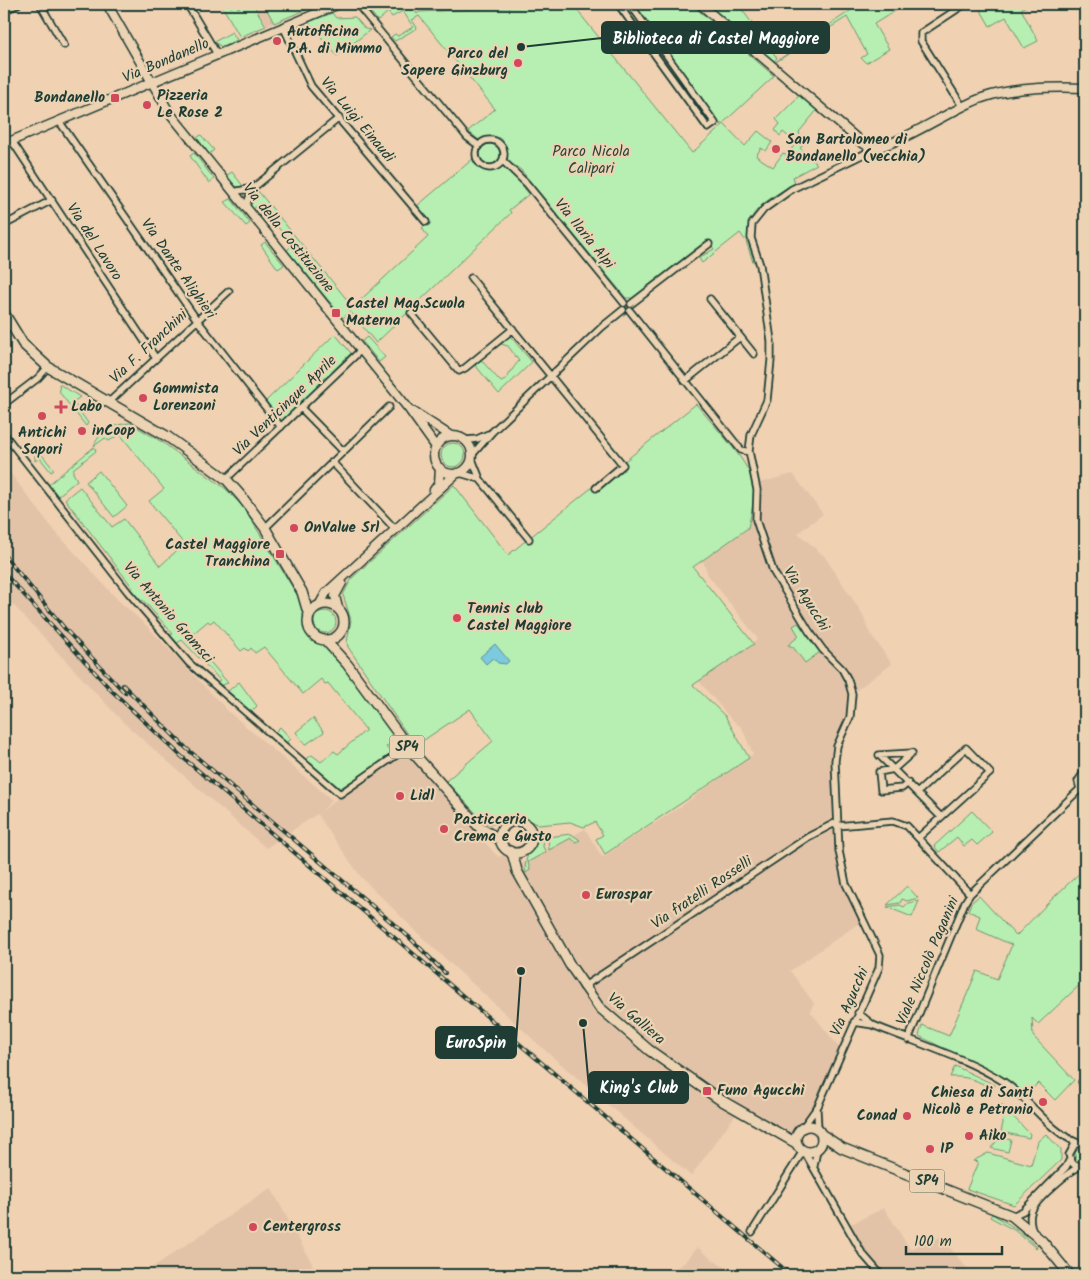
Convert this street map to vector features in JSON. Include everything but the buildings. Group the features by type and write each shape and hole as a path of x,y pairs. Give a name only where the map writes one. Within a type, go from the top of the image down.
{"main road":[{"path":"4,313 23,344 48,367 174,442 226,479 265,528 302,592 309,616"},
{"path":"302,592 318,605 332,604 338,608"},
{"path":"309,616 318,605"},
{"name":"SP4","path":"338,608 344,620 340,634 341,647 347,664"},
{"name":"SP4","path":"309,616 310,631 315,636 325,640 347,664 408,747 480,828 501,840"},
{"path":"325,640 333,639 340,634"},
{"path":"476,822 493,828 504,827 516,821 528,827 532,840 526,849 517,853 510,851 501,840 504,827"},
{"name":"Via Galliera","path":"523,880 521,860 526,849"},
{"name":"Via Galliera","path":"510,851 517,871 583,987 599,1007 649,1050 747,1117 780,1132 796,1143"},
{"path":"780,1132 813,1126 842,1148"},
{"path":"802,1127 796,1135 796,1143 803,1151 842,1148"},
{"path":"817,1149 822,1141 820,1132"},
{"name":"SP4","path":"842,1148 1016,1218 1033,1232 1070,1275"}],"street":[{"path":"4,11 18,4"},
{"path":"40,4 64,45"},
{"name":"Via della Costituzione","path":"107,4 170,112 232,192 408,408 436,447"},
{"path":"187,4 216,54"},
{"name":"Via Bondanello","path":"4,144 339,4"},
{"path":"357,4 467,137 478,145 476,157 483,166 496,167 503,161"},
{"path":"618,4 708,128 715,123 630,4"},
{"path":"700,4 861,142 871,148 889,144 962,106 984,97 1016,91 1085,88"},
{"path":"962,106 921,41 921,32 965,4"},
{"name":"Via Luigi Einaudi","path":"283,26 308,81 426,222"},
{"path":"232,192 253,188 339,118"},
{"name":"Via Dante Alighieri","path":"59,121 197,320 281,427"},
{"name":"Via Ilaria Alpi","path":"478,145 487,139 498,141 505,152 503,161 527,184 626,306"},
{"name":"Via del Lavoro","path":"12,141 155,357"},
{"name":"Via Agucchi","path":"818,1106 879,968 880,955 846,884 839,851 837,746 850,717 852,694 842,669 823,650 809,631 774,571 756,520 757,490 749,452 751,435 767,400 771,340 760,265 751,238 752,224 756,216 774,200 792,189 866,153 871,148"},
{"path":"245,208 253,188"},
{"path":"4,225 52,200"},
{"path":"338,608 335,599 337,590 354,570 431,495 458,473 466,469 472,457 492,432 626,306 710,244"},
{"path":"471,278 624,466 596,488"},
{"name":"Via F. Franchini","path":"109,402 155,357 229,290"},
{"path":"710,299 754,354"},
{"path":"626,306 741,450 749,452"},
{"path":"411,313 459,371 513,329"},
{"path":"685,381 740,337"},
{"name":"Via Venticinque Aprile","path":"226,479 361,350"},
{"path":"4,404 38,378 48,367"},
{"path":"265,528 388,407"},
{"path":"301,408 344,451"},
{"name":"Via della Costituzione","path":"408,408 451,436"},
{"path":"431,495 439,483 440,468 434,456 436,447 442,440 451,436 466,440 477,439 492,432"},
{"name":"Via Antonio Gramsci","path":"4,434 128,592 189,662 340,794 408,747"},
{"path":"466,440 480,479 529,539"},
{"path":"332,462 395,529"},
{"path":"440,468 448,473 458,473 480,479"},
{"path":"318,605 326,593 354,570"},
{"path":"917,793 966,748 990,772 918,838"},
{"path":"908,783 902,788 881,790 879,772 894,769 912,753 878,755 894,769 908,783 917,793 942,817"},
{"name":"Viale Niccolò Paganini","path":"908,1040 970,894 1083,791 1079,777 1085,771"},
{"path":"837,824 893,821 907,826 970,894"},
{"name":"Via fratelli Rosselli","path":"583,987 808,837 837,824"},
{"path":"858,1013 873,1025"},
{"path":"854,1022 873,1025 968,1064 1005,1083 1062,1136 1083,1143 1070,1156 1066,1167 1016,1218"},
{"path":"1085,1078 1082,1082 1085,1088"},
{"path":"802,1127 818,1106"},
{"path":"818,1106 816,1118 820,1132"},
{"path":"1033,1232 1030,1214 1032,1209 1061,1180 1083,1167 1070,1156 1062,1136"},
{"path":"814,1166 817,1149"},
{"path":"752,1232 803,1151 814,1166 862,1253 881,1275"},
{"path":"1016,1218 1030,1214"}],"shaded area":[{"path":"221,4 320,4 266,26 254,5 230,18"},
{"path":"4,465 54,530 118,600 148,627 229,712 332,800 321,812 339,797 415,746 484,822 474,830 498,857 503,855 509,858 511,870 585,829 602,857 680,807 753,754 742,728 730,718 698,680 758,639 708,575 700,552 744,522 753,513 755,484 793,474 823,514 798,533 825,557 863,615 868,630 892,664 855,691 855,698 835,758 839,836 844,873 865,919 790,971 814,1003 810,1011 842,1051 822,1104 823,1125 804,1131 791,1132 767,1125 739,1110 691,1176 547,1052 426,941 361,877 317,814 266,848 124,723 4,595"},
{"name":"Centergross","path":"271,1188 318,1275 141,1275"},
{"path":"884,1208 910,1249 941,1237 970,1272 968,1275 855,1275 871,1268 847,1226"},
{"path":"697,1247 713,1260 739,1275 664,1275 684,1263"}],"green space":[{"path":"221,4 228,4 231,7 236,4 238,8 246,4 253,4 266,26 240,37"},
{"path":"264,4 320,4 274,23"},
{"name":"Parco Nicola Calipari","path":"370,4 409,4 417,14 419,12 572,4 692,153 724,124 745,146 758,131 772,142 766,151 761,148 756,156 773,167 783,153 787,155 796,143 783,132 780,136 775,130 780,124 776,119 800,95 818,109 799,132 804,143 800,148 817,164 793,177 795,183 765,202 753,216 749,223 748,235 756,261 753,262 746,241 740,233 702,263 699,258 714,249 707,240 632,298 626,298 521,170 506,160 507,152 501,141 487,137 479,140 468,131 495,109 419,16 412,20 417,28 395,41 391,37 395,34 398,36 413,27 403,11 392,17 388,12 378,21 368,9"},
{"path":"634,4 691,4 774,76 721,125"},
{"path":"707,4 738,4 777,58 773,62"},
{"path":"860,4 906,4 874,24 889,49 866,63 861,58 867,54 847,17 774,63"},
{"path":"977,4 981,6 985,4 1029,4 1021,9 1038,41 1024,48 1006,17 990,26"},
{"path":"332,13 336,18 355,17 365,29 370,30 337,56 309,22"},
{"path":"232,32 237,40 222,47 214,42"},
{"path":"201,135 214,150 209,154 197,138"},
{"path":"490,144 497,147 500,154 497,161 490,164 483,161 480,154 483,147"},
{"path":"194,153 214,179 209,183 190,156"},
{"name":"Parco Nicola Calipari","path":"474,158 479,166 486,170 494,170 502,165 515,176 529,194 509,210 511,213 376,343 350,311 343,318 287,250 293,245 259,205 253,209 250,204 253,193 258,191 353,307 428,237 422,228 430,221 417,206"},
{"path":"232,172 243,186 237,187 226,176"},
{"path":"231,199 250,223 246,226 225,202"},
{"path":"265,242 284,265 278,269 261,245"},
{"path":"335,334 351,353 281,422 266,401"},
{"path":"510,336 532,362 499,394 475,365 481,360 502,382 519,361 508,346 501,344"},
{"path":"367,337 385,357 379,362 362,341"},
{"path":"59,384 80,397 73,402 88,423 86,426 60,393"},
{"path":"696,404 744,463 750,473 754,488 754,499 748,528 693,567 754,644 693,685 725,716 749,758 605,854 596,839 603,835 595,822 584,827 570,822 539,825 518,816 511,817 500,823 489,824 484,822 446,781 493,741 470,709 415,746 348,647 347,642 351,620 343,595 352,578 454,485 508,555"},
{"path":"130,423 162,442 226,489 244,508 304,606 303,623 308,635 313,640 328,646 396,739 386,747 393,755 339,789 305,760 312,755 321,762 334,751 338,754 366,730 328,683 325,684 321,679 303,694 264,647 255,653 251,648 248,651 245,648 241,651 214,620 210,623 208,621 189,637 228,683 219,686 217,683 220,680 182,640 177,643 170,635 173,634 143,600 140,602 131,591 133,588 65,499 80,487 112,527 124,519 160,566 184,544 149,501 164,489 120,434 109,441 105,438 94,446 100,436 108,429"},
{"path":"453,443 462,446 465,455 462,464 453,467 444,464 441,455 444,446"},
{"path":"94,447 96,451 73,469 77,480 57,497 48,485"},
{"path":"39,451 54,470 51,472 40,458 35,461 35,455"},
{"path":"99,471 127,506 114,517 86,482"},
{"path":"325,611 333,614 336,622 333,630 325,633 317,630 314,622 317,614"},
{"path":"798,623 820,652 805,663 793,647 788,645 799,636 793,626"},
{"path":"239,682 257,706 250,713 227,692"},
{"path":"313,718 324,732 305,745 296,732"},
{"path":"280,727 291,739 286,743 274,733"},
{"path":"972,811 992,832 977,845 972,840 964,846 957,837 939,852 934,846"},
{"path":"571,834 580,840 576,842 571,838 549,850 548,837"},
{"path":"544,838 543,847 546,852 528,862 530,870 526,873 525,868 529,852 539,840"},
{"path":"1085,868 1085,980 1038,1024 1032,1018 1033,1036 1074,1080 1055,1100 1038,1083 1026,1095 1004,1078 919,1036 922,1025 949,1036 977,971 997,979 1012,945 976,929 980,916 968,911 971,903 979,896 1016,936"},
{"path":"907,886 918,898 907,901 902,899 900,903 887,905"},
{"path":"919,901 912,917 887,907 900,905 904,907 908,903"},
{"path":"955,1066 995,1085 992,1089 972,1079 950,1077"},
{"path":"1001,1104 1030,1134 1029,1138 1001,1132 1003,1123"},
{"path":"1046,1134 1061,1150 1061,1160 1014,1205 967,1189 978,1162 973,1161 988,1153 1031,1165 1038,1141"},
{"path":"1000,1137 1011,1140 1008,1152 991,1148"},
{"path":"1083,1149 1086,1150 1086,1160 1079,1161 1076,1160 1075,1153 1076,1150"},
{"path":"992,1214 1015,1228 1037,1247 1014,1230 990,1217"}],"water":[{"path":"495,644 509,661 506,664 498,663 493,658 486,664 480,657"}],"railway":[{"path":"4,555 66,630 125,693"},
{"path":"4,573 111,690 181,756 791,1275"},
{"path":"123,685 186,748 409,937 445,973"}],"place":[{"name":"Autofficina P.A. di Mimmo","path":"277,41"},
{"name":"Biblioteca di Castel Maggiore","path":"521,47"},
{"name":"Parco del Sapere Ginzburg","path":"518,63"},
{"name":"Bondanello","path":"115,98"},
{"name":"Pizzeria Le Rose 2","path":"147,105"},
{"name":"San Bartolomeo di Bondanello (vecchia)","path":"776,149"},
{"name":"Castel Mag.Scuola Materna","path":"336,313"},
{"name":"Gommista Lorenzoni","path":"143,398"},
{"name":"Labo","path":"61,407"},
{"name":"Antichi Sapori","path":"42,416"},
{"name":"inCoop","path":"82,431"},
{"name":"OnValue Srl","path":"294,528"},
{"name":"Castel Maggiore Tranchina","path":"280,554"},
{"name":"Tennis club Castel Maggiore","path":"457,618"},
{"name":"Lidl","path":"400,796"},
{"name":"Pasticceria Crema e Gusto","path":"444,829"},
{"name":"Eurospar","path":"586,895"},
{"name":"EuroSpin","path":"521,971"},
{"name":"King's Club","path":"583,1023"},
{"name":"Funo Agucchi","path":"707,1091"},
{"name":"Chiesa di Santi Nicolò e Petronio","path":"1043,1102"},
{"name":"Conad","path":"907,1116"},
{"name":"Aiko","path":"969,1136"},
{"name":"IP","path":"930,1149"},
{"name":"Centergross","path":"253,1227"}]}
